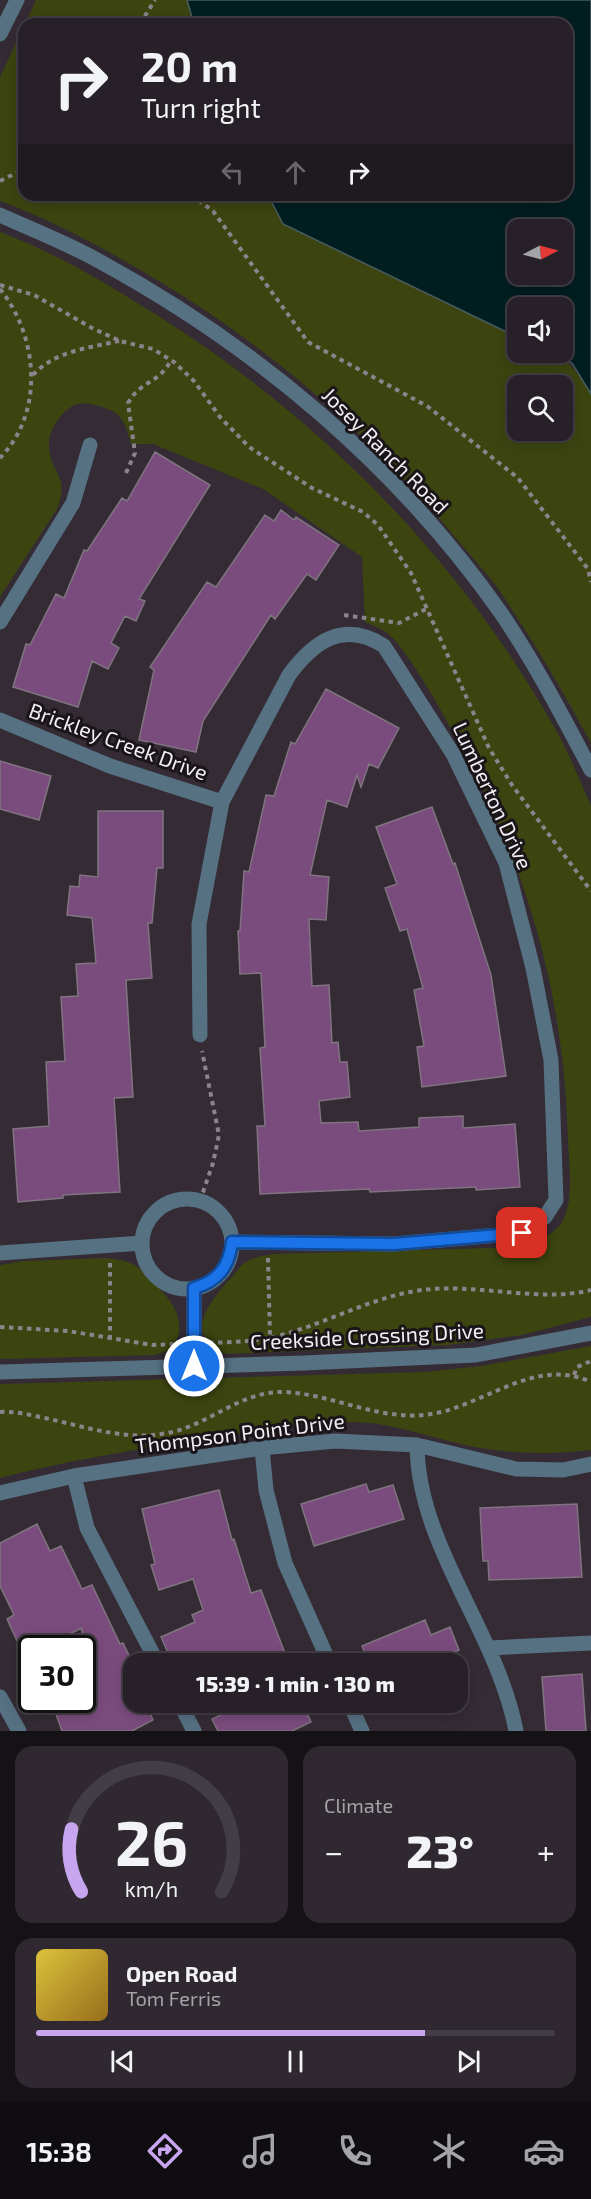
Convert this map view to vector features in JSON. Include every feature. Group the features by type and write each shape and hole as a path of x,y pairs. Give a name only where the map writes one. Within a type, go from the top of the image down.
{"street":[{"path":"0,34 17,0"},
{"name":"Josey Ranch Road","path":"0,215 96,259 159,295 221,335 342,431 454,551 501,614 549,689 591,770"},
{"path":"0,622 73,503 90,445"},
{"name":"Lumberton Drive","path":"200,1035 200,924 222,802 290,675 306,654 318,643 347,634 374,639 384,646 453,754 506,864 533,968 551,1060 556,1200 545,1217 522,1233 394,1244 232,1242"},
{"name":"Brickley Creek Drive","path":"0,720 110,766 222,802"},
{"path":"178,1199 209,1204 220,1214 228,1227 232,1242 225,1267 217,1277 194,1288 178,1288 158,1277 144,1258 141,1243 144,1228 153,1214 164,1204 178,1199"},
{"path":"0,1253 141,1243"},
{"path":"194,1288 194,1366"},
{"name":"Creekside Crossing Drive","path":"0,1372 476,1355 591,1333"},
{"name":"Thompson Point Drive","path":"0,1493 74,1476 261,1448 335,1442 417,1445 516,1469 563,1470 591,1464"},
{"path":"417,1445 417,1473 430,1522 490,1648 503,1681 516,1731"},
{"path":"261,1448 266,1490 285,1563 325,1653"},
{"path":"74,1476 87,1528 152,1653"},
{"path":"490,1648 591,1642"},
{"path":"0,1697 19,1731"},
{"path":"185,1713 194,1731"},
{"path":"354,1713 362,1731"}],"path":[{"path":"144,18 155,0"},
{"path":"0,181 18,172"},
{"path":"199,201 213,211 308,342 427,406 518,478 588,569 591,582"},
{"path":"0,287 34,295 120,341 153,349 171,360 194,381 220,417 249,447 312,488 363,512 378,525 394,545 428,608 464,697 489,748 512,785 591,891"},
{"path":"0,287 24,333 30,351 32,376 27,405 19,431 0,458"},
{"path":"32,376 42,365 62,354 120,341"},
{"path":"126,473 135,453 128,403 142,386 165,373 171,360"},
{"path":"344,615 399,623 428,608"},
{"path":"200,1035 206,1080 219,1135 213,1163 200,1201"},
{"path":"267,1242 270,1338"},
{"path":"110,1244 110,1339"},
{"path":"0,1327 68,1331 152,1345 194,1343 270,1338 386,1299 419,1291 457,1288 562,1294 591,1290"},
{"path":"574,1375 578,1367 591,1361"},
{"path":"0,1412 22,1413 117,1433 162,1434 195,1425 240,1400 262,1393 288,1392 394,1416 412,1416 434,1414 495,1389 536,1378 574,1375 591,1383"}],"green space":[{"path":"36,0 187,0 192,18 28,18"},
{"path":"18,39 18,201 271,201 283,224 507,332 507,363 569,364 591,394 591,743 546,664 497,587 417,493 347,422 271,358 190,300 94,244 38,216 0,201 0,77"},
{"path":"0,232 62,260 160,317 220,358 278,402 333,449 433,553 478,610 519,670 557,732 591,806 591,1317 522,1335 448,1345 226,1354 212,1347 205,1338 202,1328 208,1307 240,1267 254,1258 274,1254 525,1247 548,1236 557,1228 567,1209 570,1180 565,1084 548,974 517,870 497,819 473,769 440,709 402,649 384,631 365,622 362,557 263,489 153,444 131,444 124,424 115,412 90,404 78,404 63,414 54,425 50,437 50,453 62,488 57,509 0,597"},
{"path":"105,1258 136,1266 168,1298 179,1322 177,1340 172,1349 156,1355 0,1359 0,1265 23,1261"},
{"path":"591,1346 591,1450 560,1453 512,1452 465,1445 385,1425 358,1422 321,1423 265,1429 131,1451 0,1478 0,1384 425,1372 481,1366"}],"shaded area":[{"path":"187,0 591,0 591,394 572,363 573,297 507,297 507,332 283,224 271,201 573,201 573,18 192,18"}],"building":[{"path":"155,452 210,485 139,599 145,601 136,621 125,616 111,643 119,648 108,669 92,661 78,707 13,687 26,644 30,645 56,594 64,598 84,550 87,551 122,498 127,501"},
{"path":"281,510 294,520 296,517 339,545 316,580 307,574 275,619 271,615 203,721 196,752 139,740 154,670 150,667 207,582 216,587 265,515 274,521"},
{"path":"326,689 399,728 378,768 369,764 361,787 357,775 347,807 327,800 310,875 329,877 326,920 309,919 312,986 329,985 332,1043 338,1042 340,1062 347,1062 350,1097 319,1101 321,1123 358,1122 359,1131 419,1127 419,1118 463,1116 463,1128 515,1124 520,1187 370,1192 369,1189 260,1194 257,1126 265,1126 260,1048 265,1047 261,973 240,974 238,931 240,931 244,871 249,872 266,795 274,796 291,742 295,744"},
{"path":"0,761 51,776 39,820 0,809"},
{"path":"432,807 453,864 455,863 491,975 506,1076 422,1087 417,1047 424,1046 414,990 423,988 407,929 400,931 385,888 397,884 376,827"},
{"path":"98,811 163,811 163,868 157,868 152,923 148,923 152,978 126,980 133,1097 114,1098 120,1192 63,1195 63,1198 18,1202 13,1129 49,1126 46,1062 65,1061 61,997 78,996 76,964 96,963 92,918 67,915 70,886 79,887 80,875 98,877"},
{"path":"366,1484 369,1492 393,1485 404,1519 314,1546 301,1504"},
{"path":"219,1490 232,1540 234,1539 251,1593 261,1590 285,1653 168,1653 161,1637 195,1622 192,1615 203,1610 193,1579 159,1590 151,1565 155,1564 142,1509"},
{"path":"577,1504 582,1577 489,1580 488,1561 483,1561 480,1508"},
{"path":"37,1524 50,1551 61,1546 82,1589 92,1585 120,1644 123,1643 128,1653 123,1653 123,1713 150,1713 153,1720 132,1731 62,1731 56,1713 96,1713 96,1635 82,1635 82,1628 67,1635 18,1635 18,1643 7,1619 14,1615 0,1586 0,1543"},
{"path":"425,1620 431,1635 450,1627 459,1650 452,1653 365,1653 362,1646"},
{"path":"582,1674 586,1731 546,1731 542,1677"},
{"path":"225,1713 307,1713 311,1722 292,1731 218,1731 212,1719"}],"route":[{"path":"194,1366 194,1288 217,1277 225,1267 232,1242 394,1244 522,1233"}]}
